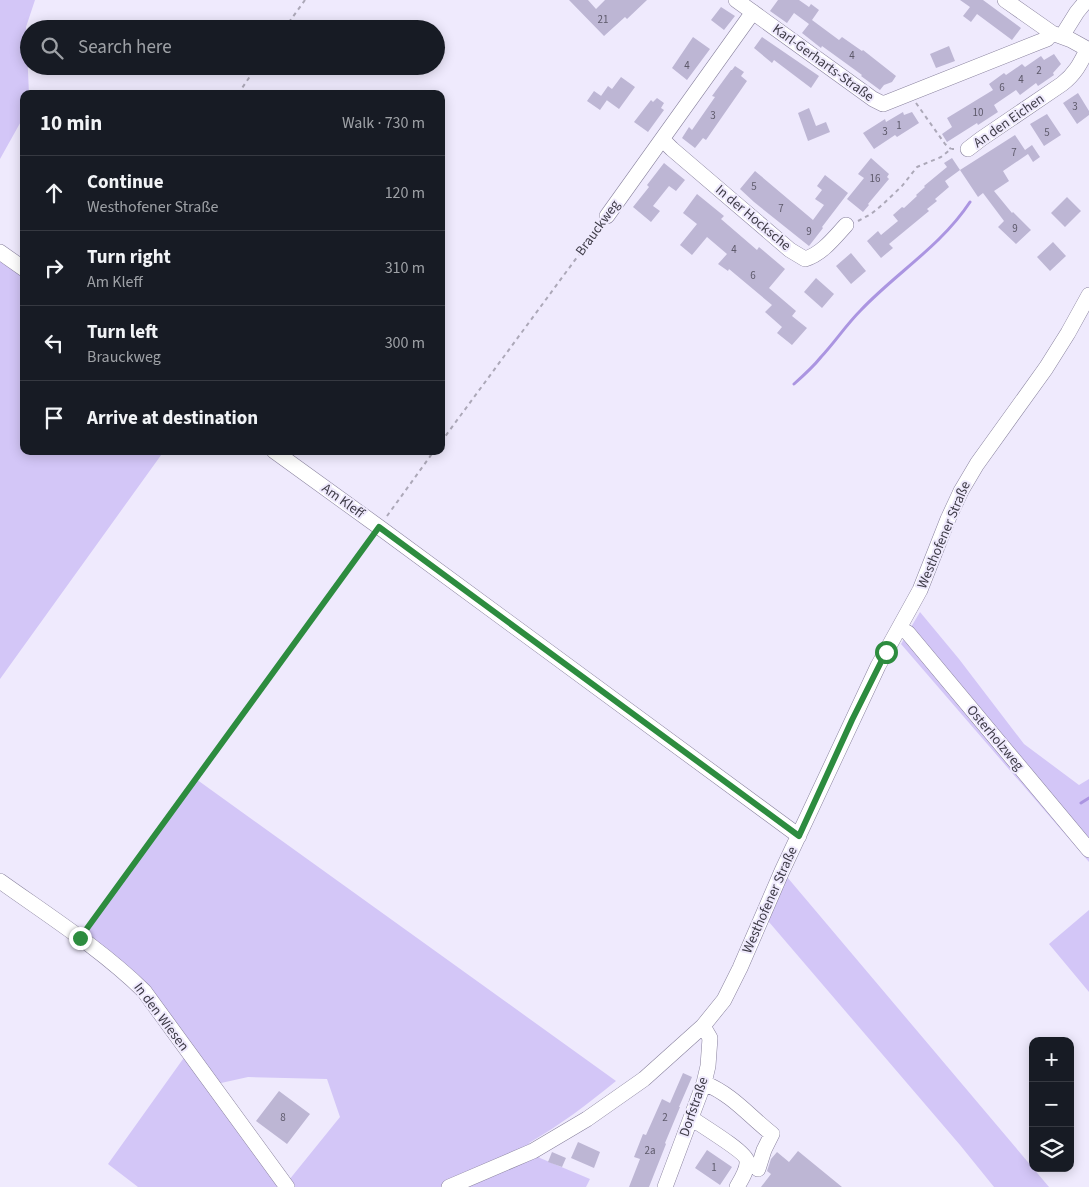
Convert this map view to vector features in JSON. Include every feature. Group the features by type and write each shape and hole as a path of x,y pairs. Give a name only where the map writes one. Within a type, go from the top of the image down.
{"street":[{"name":"Karl-Gerharts-Straße","path":"736,0 883,104 1057,35"},
{"path":"1005,0 1057,35 1071,40 1088,50"},
{"path":"1057,35 1087,0"},
{"name":"Brauckweg","path":"607,216 753,12"},
{"name":"An den Eichen","path":"968,149 981,138 1066,81 1075,72 1088,50"},
{"name":"In der Hocksche","path":"663,140 790,250 804,259 812,257 829,244 846,225"},
{"path":"0,252 20,266"},
{"name":"Westhofener Straße","path":"449,1187 533,1151 587,1119 644,1079 703,1026 724,1000 878,666 923,584 961,491 977,464 1046,368 1089,295"},
{"name":"Am Kleff","path":"280,455 799,836"},
{"name":"Osterholzweg","path":"900,628 908,633 1089,850"},
{"name":"In den Wiesen","path":"0,881 125,972 144,991 287,1187"},
{"name":"Dorfstraße","path":"665,1187 704,1083 708,1066 710,1038 703,1026"},
{"path":"704,1083 718,1088 732,1098 772,1134 758,1169"},
{"path":"691,1118 746,1157 747,1167 737,1187"}],"path":[{"path":"291,20 305,0"},
{"path":"241,90 252,75"},
{"path":"846,225 859,221 871,214 902,186 917,167 941,157 951,149 945,144 910,93"},
{"name":"An den Eichen","path":"951,149 968,149"},
{"name":"Brauckweg","path":"445,437 607,216"},
{"path":"80,938 431,455"}],"shaded area":[{"path":"0,0 35,0 28,20 20,20 20,75 28,75 29,90 20,90 20,123 0,159"},
{"path":"0,252 20,266 20,455 161,455 0,679"},
{"path":"920,612 959,659 1024,744 1079,785 1089,779 1089,862 901,644"},
{"path":"196,779 616,1081 574,1114 529,1143 533,1151 540,1158 590,1179 586,1187 138,1187 108,1164 188,1052 144,991 80,938","holes":["248,1077 327,1079 340,1117 285,1185 212,1085"]},
{"path":"782,871 1029,1163 1029,1172 1036,1172 1049,1187 994,1187 763,915"},
{"path":"1089,910 1089,992 1049,944"}],"building":[{"path":"569,0 588,0 596,9 605,0 647,0 627,19 625,17 604,36"},
{"path":"778,0 799,0 809,7 811,4 819,10 812,20 839,40 842,37 863,50 896,76 892,82 884,85 880,90 822,46 821,48 802,33 809,24 794,13 787,23 770,11"},
{"path":"960,0 983,0 1021,28 1012,40 977,14 971,22 963,16 970,7"},
{"path":"721,7 735,16 724,30 711,20"},
{"path":"693,37 710,49 687,80 672,68"},
{"path":"762,37 819,76 811,88 774,60 772,63 754,48"},
{"path":"949,46 955,61 936,68 930,54"},
{"path":"1054,54 1061,64 1053,73 1054,75 1038,86 1036,83 1020,95 1016,90 994,105 998,112 947,142 942,134 952,127 947,118 993,90 989,84 1004,73 1006,75 1022,64 1025,67 1041,56 1044,60"},
{"path":"735,66 744,72 741,76 747,81 706,140 703,138 695,148 682,138 689,127 692,130 715,97 712,96"},
{"path":"621,77 635,87 619,109 601,96 608,86 612,89"},
{"path":"594,91 607,100 600,110 587,101"},
{"path":"1078,93 1089,111 1089,115 1077,124 1063,103"},
{"path":"657,98 664,103 661,108 664,110 648,132 634,122 651,100 653,102"},
{"path":"809,108 816,126 826,122 830,132 808,141 798,113"},
{"path":"903,112 904,115 912,112 919,123 897,137 895,135 874,149 863,133 885,119 886,122"},
{"path":"1047,114 1061,135 1044,146 1030,124"},
{"path":"1015,135 1025,150 1032,145 1040,157 1033,162 1028,154 1003,171 1009,181 994,191 1012,213 1031,230 1016,244 998,227 1004,221 983,193 978,197 960,170"},
{"path":"871,158 889,174 887,177 889,179 863,212 847,199 864,178 858,174"},
{"path":"952,158 960,170 945,181 949,187 935,199 937,201 927,209 929,211 889,244 893,248 881,258 867,241 878,231 881,235 898,221 893,215 917,196 924,186 947,167 944,163"},
{"path":"664,163 685,180 676,191 669,186 653,206 660,211 651,222 633,207 649,187 647,185"},
{"path":"755,171 813,220 824,205 815,199 822,190 817,186 825,175 848,193 809,246 740,189"},
{"path":"697,194 724,216 721,219 757,250 759,247 785,269 769,288 796,311 792,316 807,328 792,345 777,333 782,327 765,312 772,305 729,269 728,271 718,264 727,254 707,237 692,255 680,245 697,224 683,213"},
{"path":"1067,197 1081,211 1065,227 1051,213"},
{"path":"1053,242 1066,256 1050,271 1037,257"},
{"path":"851,253 866,271 851,284 836,266"},
{"path":"816,278 834,294 822,308 804,292"},
{"path":"683,1073 692,1077 649,1187 629,1187 640,1159 634,1157 643,1134 646,1135 662,1099 670,1103"},
{"path":"279,1091 310,1114 287,1144 256,1121"},
{"path":"578,1142 600,1152 594,1168 571,1158"},
{"path":"707,1150 732,1167 720,1185 695,1168"},
{"path":"798,1151 842,1187 761,1187 771,1174 767,1171 771,1159 777,1152 789,1162"},
{"path":"552,1152 566,1158 562,1167 548,1162"}],"waterway":[{"path":"794,384 815,364 861,310 946,232 970,202"},
{"path":"1081,803 1089,798"}],"route":[{"path":"80,938 379,527 799,836 852,720 886,652"}]}
